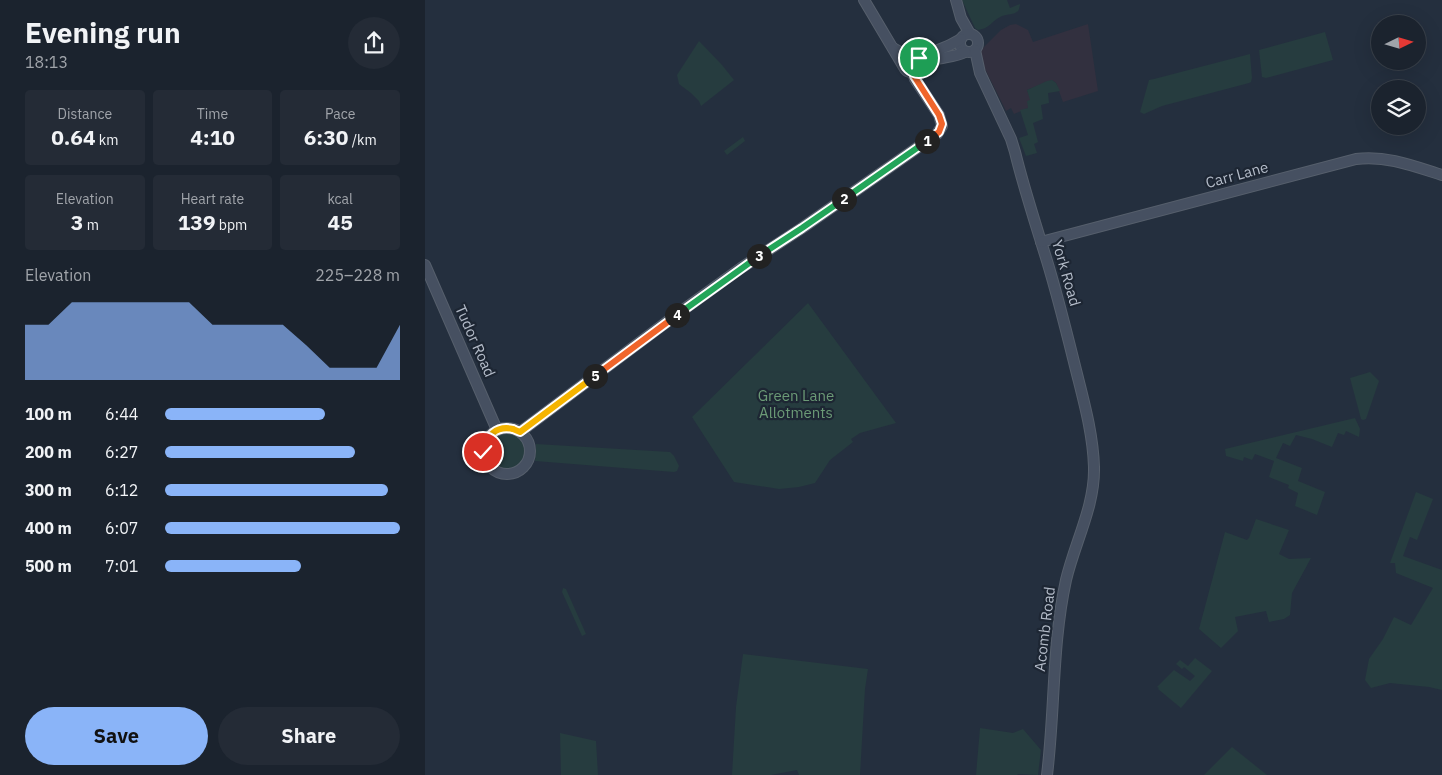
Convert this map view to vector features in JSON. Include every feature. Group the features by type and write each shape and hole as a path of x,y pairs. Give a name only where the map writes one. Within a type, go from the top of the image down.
{"street":[{"path":"864,0 871,14 907,71 917,69 933,60 969,51 978,46 978,40 975,36 964,37 941,50 912,55 904,54 893,48"},
{"path":"956,0 964,37 960,47 969,51"},
{"name":"York Road","path":"969,51 1011,139 1065,324 1086,411 1094,465 1093,490"},
{"path":"904,67 904,60 912,55"},
{"path":"520,432 741,268 937,134 942,126 941,122 915,79 920,61 912,55"},
{"name":"Carr Lane","path":"1041,242 1356,159 1368,157 1382,158 1442,175"},
{"name":"Tudor Road","path":"425,265 497,430"},
{"path":"509,428 520,432 529,446 529,458 522,468 516,472 501,474 488,465 485,460 484,445 491,434 497,430 509,428"},
{"name":"Acomb Road","path":"1047,775 1056,661 1066,580 1093,490"}],"shaded area":[{"path":"1016,24 1028,30 1033,42 1088,24 1098,91 1063,102 1056,83 1052,80 1027,90 1031,100 1028,108 1014,114 1011,108 1006,111 980,59 979,52 1001,30"}],"green space":[{"path":"962,0 1007,0 1010,8 1020,4 1016,12 1002,16 986,28 978,30 975,28"},
{"path":"1325,32 1333,60 1266,78 1262,77 1259,50"},
{"path":"699,41 734,80 701,106 691,93 679,84 677,75"},
{"path":"1250,54 1251,82 1162,106 1144,114 1140,112 1149,80"},
{"path":"1052,80 1060,91 1048,93 1049,103 1041,105 1043,119 1033,123 1038,142 1034,144 1037,153 1026,156 1019,138 1028,135 1020,110 1028,108 1027,101 1030,100 1027,90"},
{"path":"743,137 745,141 727,155 724,151"},
{"name":"Green Lane Allotments","path":"808,303 896,423 860,433 851,439 853,442 830,460 815,483 779,489 734,482 692,417"},
{"path":"1370,372 1379,381 1366,419 1363,420 1361,419 1350,378"},
{"path":"1355,418 1360,429 1359,437 1346,431 1344,435 1338,433 1332,447 1296,435 1290,446 1283,443 1276,458 1302,468 1298,481 1325,492 1317,515 1295,506 1298,493 1288,488 1289,485 1269,477 1274,461 1255,454 1252,460 1244,457 1243,461 1226,456 1225,449"},
{"path":"507,433 514,434 520,438 524,444 524,458 520,464 514,468 507,469 500,468 494,464 490,458 489,451 490,444 494,438 500,434"},
{"path":"536,444 670,452 679,466 677,471 674,472 535,461"},
{"path":"1416,492 1433,499 1417,540 1410,537 1403,556 1442,570 1442,690 1390,683 1371,688 1365,680 1369,659 1383,639 1394,617 1411,625 1433,588 1396,573 1395,563 1390,563"},
{"path":"1256,519 1289,530 1279,554 1289,559 1311,558 1292,593 1290,615 1284,619 1269,622 1266,611 1235,617 1238,631 1221,648 1199,629 1225,532 1247,540"},
{"path":"563,588 566,589 586,634 582,636 562,592"},
{"path":"743,654 868,669 860,775 799,775 797,770 771,775 732,775 736,707"},
{"path":"1195,658 1212,671 1181,708 1157,687 1174,670 1190,681 1195,676 1184,667 1182,669 1176,664 1180,660 1188,666"},
{"path":"980,728 1013,733 1023,729 1041,750 1038,775 976,775"},
{"path":"560,733 596,741 598,775 561,775"},
{"path":"1232,747 1267,775 1204,775"}],"route":[{"path":"483,452 484,445 491,434 503,428 515,429 520,432 741,268 937,134 942,126 940,118 913,73 919,69 919,58"}]}
